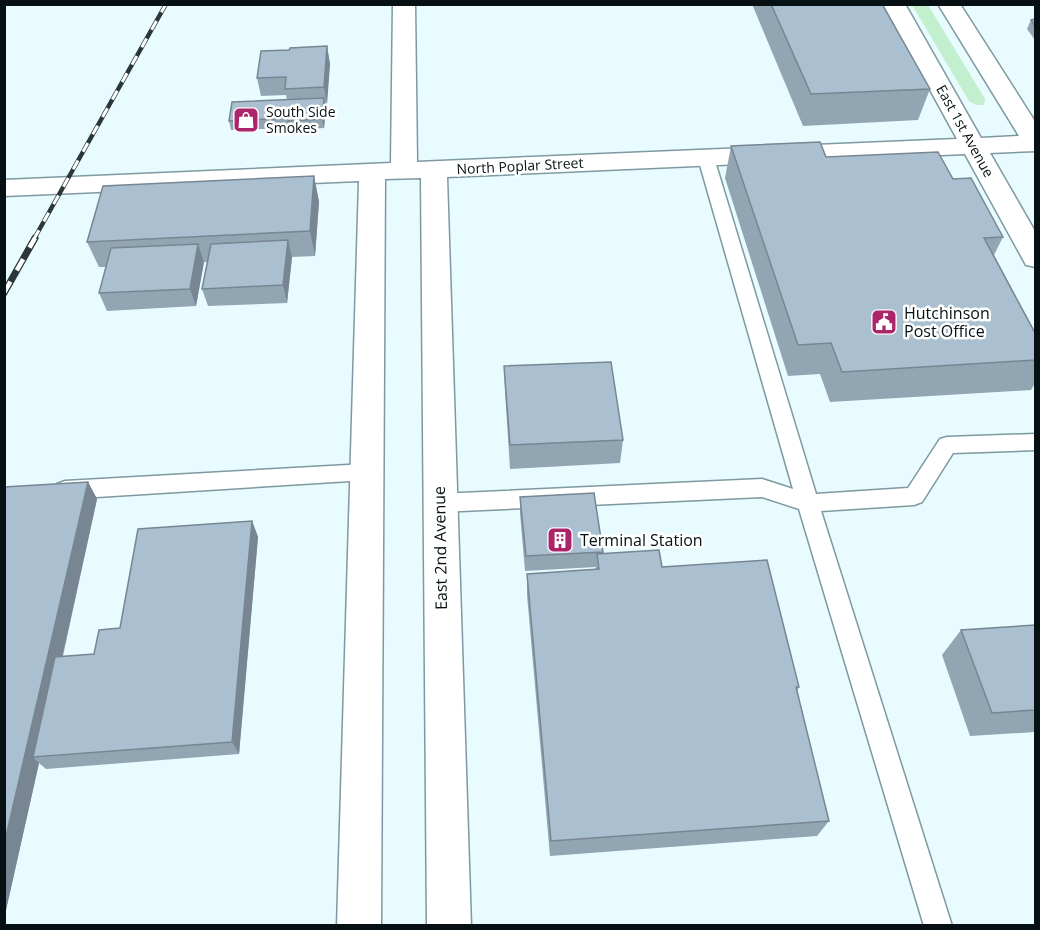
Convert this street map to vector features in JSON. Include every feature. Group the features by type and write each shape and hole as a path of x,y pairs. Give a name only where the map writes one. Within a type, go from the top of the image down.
{"street":[{"name":"East 2nd Avenue","path":"404,4 404,171 438,503 449,926"},
{"name":"East 1st Avenue","path":"894,4 1035,258"},
{"path":"949,4 1035,143"},
{"name":"North Poplar Street","path":"4,188 1035,143"},
{"name":"East 2nd Avenue","path":"359,926 366,472 404,171"}],"lane":[{"path":"706,158 808,503 938,926"},
{"path":"438,503 762,488 808,503 914,496 947,445 1035,442"},
{"path":"40,492 366,472"}],"green space":[{"path":"912,5 928,5 985,99 984,105 976,105 969,101"}],"building":[{"path":"771,4 882,4 930,89 811,94"},
{"path":"327,46 324,87 285,89 286,77 257,78 261,51"},
{"path":"324,98 322,119 229,121 232,102"},
{"name":"Hutchinson Post Office","path":"820,142 826,157 938,152 953,179 971,178 1003,237 984,238 1035,333 1035,360 842,372 831,343 798,345 731,146"},
{"path":"314,176 310,231 87,242 103,186"},
{"path":"288,240 283,285 202,289 211,244"},
{"path":"198,244 190,289 99,293 111,248"},
{"path":"611,362 623,440 510,445 504,366"},
{"path":"88,482 4,845 4,487"},
{"name":"Terminal Station","path":"594,493 603,552 526,556 520,497"},
{"path":"252,521 232,742 33,757 55,657 94,654 99,630 120,628 138,529"},
{"path":"659,550 662,567 767,560 829,821 551,841 527,574 599,569 597,554"},
{"path":"1035,625 1035,710 992,713 961,630"}],"railway":[{"path":"34,239 166,4"},
{"path":"4,293 35,238"}],"place":[{"name":"South Side Smokes","path":"246,120"},
{"name":"Hutchinson Post Office","path":"884,322"},
{"name":"Terminal Station","path":"560,540"}]}
